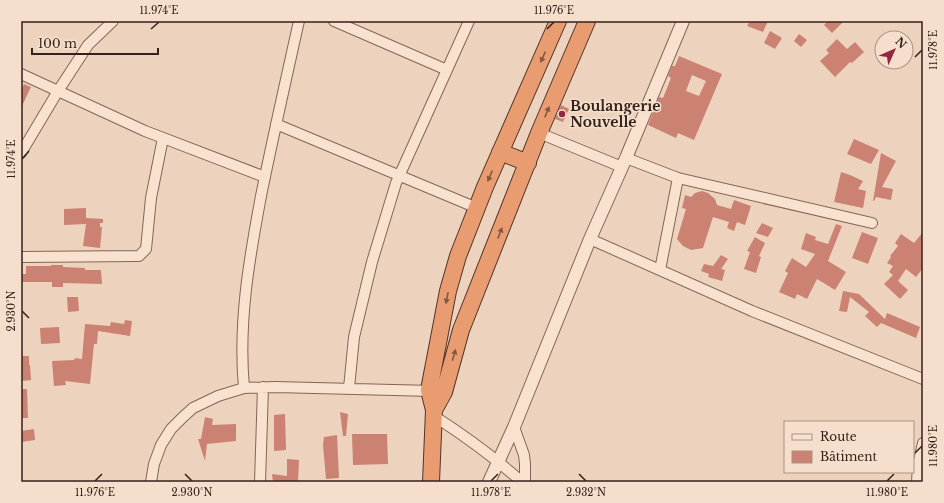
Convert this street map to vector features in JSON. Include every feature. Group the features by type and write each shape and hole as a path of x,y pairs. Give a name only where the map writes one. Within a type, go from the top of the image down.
{"highway":[{"path":"431,482 434,413 448,291 458,256 477,208 558,21"},
{"path":"436,391 528,163 582,22"},
{"path":"500,152 528,163"}],"street":[{"path":"21,153 58,91 88,45 113,21"},
{"path":"244,388 242,350 243,310 253,239 276,124 299,21"},
{"path":"349,388 354,337 361,307 372,262 399,176 469,21"},
{"path":"489,482 514,427 590,239 683,21"},
{"path":"340,22 447,70"},
{"path":"21,74 145,131 265,177"},
{"path":"276,124 477,208"},
{"path":"539,132 624,162 678,178 872,223"},
{"path":"21,257 139,256 143,254 146,249 151,198 163,138"},
{"path":"660,270 678,178"},
{"path":"590,239 752,311 923,379"},
{"path":"151,482 154,464 161,445 171,429 193,408 218,396 244,388 263,387 436,391"},
{"path":"260,482 263,387"},
{"path":"434,413 499,462 522,482"},
{"path":"514,427 524,455 525,482"},
{"path":"917,482 918,465 923,443"}],"building":[{"path":"750,21 768,21 763,32 747,26"},
{"path":"828,21 844,21 832,33 824,25"},
{"path":"770,31 782,38 775,49 764,43"},
{"path":"799,34 807,40 801,47 794,41"},
{"path":"837,39 847,49 855,42 864,52 852,63 850,62 835,77 820,61 829,53 826,50"},
{"path":"679,56 722,74 694,140 678,133 676,138 648,125 659,97 663,98 671,78 668,76 672,66 675,66","holes":["692,75 706,81 699,96 686,91"]},
{"path":"24,84 31,87 21,108 21,91"},
{"name":"Boulangerie Nouvelle","path":"561,105 569,109 563,122 555,119"},
{"path":"854,139 879,150 871,164 847,154"},
{"path":"881,153 896,161 882,187 893,189 891,200 876,197 873,201"},
{"path":"841,172 863,181 858,189 866,191 863,208 834,202"},
{"path":"702,191 708,193 715,199 717,205 731,209 734,200 751,206 745,225 737,222 734,231 727,228 729,222 713,217 703,248 691,250 683,246 677,239 686,209 682,208 685,195 691,197 695,193"},
{"path":"86,208 86,218 103,219 103,223 100,223 100,227 102,227 100,248 83,246 86,224 64,225 64,209"},
{"path":"762,223 773,228 768,237 756,233"},
{"path":"836,224 842,226 828,261 846,272 835,290 817,279 807,299 797,294 795,299 779,292 788,273 785,271 792,258 806,267 815,254 801,249 806,233 816,237 815,240 828,244"},
{"path":"862,232 878,238 868,264 852,258"},
{"path":"923,232 923,268 916,277 906,269 898,281 908,290 900,299 884,284 893,275 889,272 893,266 887,263 891,257 890,256 898,246 895,243 901,234 914,243"},
{"path":"755,237 765,243 759,256 761,257 756,273 744,269 750,252 747,251"},
{"path":"721,255 728,259 721,269 725,270 722,281 708,277 709,274 701,271 704,264 713,266"},
{"path":"51,265 85,268 85,270 101,270 102,284 63,283 63,287 52,287 52,282 21,282 21,274 26,274 26,266"},
{"path":"843,291 859,294 885,319 887,313 920,327 916,338 881,323 877,327 865,316 869,312 850,297 847,312 839,311"},
{"path":"67,297 78,297 79,311 68,312"},
{"path":"125,320 132,321 130,336 98,331 97,344 94,344 90,384 65,381 66,385 54,386 52,361 74,360 75,358 82,359 85,324 110,326 111,322 124,324"},
{"path":"59,327 60,343 41,344 40,328"},
{"path":"21,356 29,356 31,380 22,381"},
{"path":"21,389 27,389 28,418 21,418"},
{"path":"340,412 348,414 346,436 343,436"},
{"path":"285,414 286,450 274,451 274,415"},
{"path":"205,417 213,419 212,425 236,424 236,441 207,444 205,461 198,439 201,439"},
{"path":"34,429 35,440 21,442 21,431"},
{"path":"352,434 387,434 388,464 353,465"},
{"path":"337,435 339,478 326,479 323,445 324,437"},
{"path":"287,459 299,460 298,482 273,482 272,474 287,476"}],"place":[{"name":"Boulangerie Nouvelle","path":"562,114"}]}
